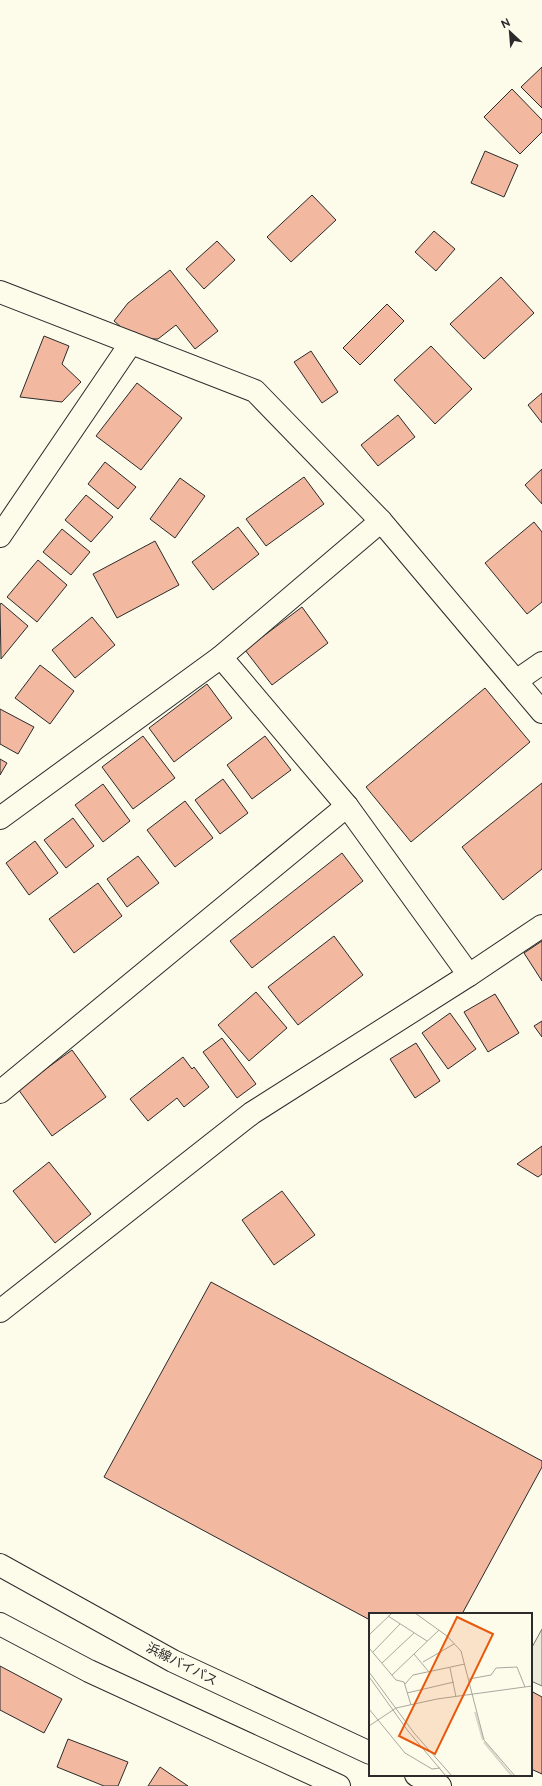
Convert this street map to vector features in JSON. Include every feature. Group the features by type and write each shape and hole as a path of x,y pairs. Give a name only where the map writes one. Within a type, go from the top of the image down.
{"main road":[{"path":"0,292 255,391 382,521 542,712"},
{"path":"0,536 131,343"},
{"path":"0,818 221,657 382,521"},
{"path":"221,657 347,806 469,975"},
{"path":"516,681 542,663"},
{"path":"0,1092 347,806"},
{"path":"0,1311 252,1113 469,975 542,926"},
{"name":"浜線バイパス","path":"0,1565 173,1661 369,1754"},
{"path":"0,1624 89,1671 339,1786"},
{"path":"418,1776 440,1786"}],"shaded area":[{"path":"542,1629 542,1686 532,1681 532,1647"}],"building":[{"path":"542,67 542,108 521,87"},
{"path":"512,89 542,120 542,132 520,154 484,117"},
{"path":"485,151 518,165 504,197 471,183"},
{"path":"312,195 336,220 291,262 267,237"},
{"path":"434,231 455,249 436,271 415,252"},
{"path":"217,241 235,260 204,289 186,269"},
{"path":"170,270 218,331 195,349 176,325 158,339 135,339 114,321 128,303"},
{"path":"501,277 534,313 484,359 450,324"},
{"path":"387,304 404,321 360,365 343,348"},
{"path":"44,336 69,346 62,364 81,382 62,402 20,397"},
{"path":"431,346 472,389 435,424 394,380"},
{"path":"311,351 338,392 322,403 294,362"},
{"path":"137,383 182,418 141,470 96,436"},
{"path":"542,393 542,423 528,405"},
{"path":"398,415 415,437 378,466 361,445"},
{"path":"105,462 136,487 118,509 88,484"},
{"path":"542,469 542,504 525,485"},
{"path":"304,477 324,504 266,546 246,519"},
{"path":"180,478 205,496 175,538 150,519"},
{"path":"86,495 113,517 91,542 65,520"},
{"path":"534,522 542,532 542,602 527,614 485,563"},
{"path":"238,527 259,554 213,590 192,562"},
{"path":"62,529 90,552 71,575 43,552"},
{"path":"155,541 179,585 117,618 93,574"},
{"path":"38,560 67,585 37,622 7,597"},
{"path":"1,603 28,626 1,659 0,605"},
{"path":"302,607 328,643 272,685 245,650"},
{"path":"92,617 115,645 75,678 52,650"},
{"path":"40,665 74,691 50,724 15,698"},
{"path":"207,684 232,718 174,762 149,728"},
{"path":"485,688 530,742 411,842 366,787"},
{"path":"0,709 34,727 18,754 0,744"},
{"path":"143,736 175,778 133,809 102,767"},
{"path":"265,736 291,770 252,799 227,765"},
{"path":"0,759 7,763 0,775"},
{"path":"223,779 248,813 220,834 195,800"},
{"path":"542,783 542,869 503,900 462,847"},
{"path":"103,784 130,821 103,842 75,805"},
{"path":"185,801 213,838 175,867 147,830"},
{"path":"73,818 94,846 66,868 44,840"},
{"path":"35,841 58,873 29,895 6,863"},
{"path":"342,853 363,881 252,968 230,941"},
{"path":"138,856 159,883 127,907 107,879"},
{"path":"98,883 122,916 74,953 49,919"},
{"path":"334,936 363,975 298,1025 268,987"},
{"path":"542,941 542,981 524,953"},
{"path":"256,992 287,1028 249,1061 218,1025"},
{"path":"495,994 519,1033 488,1052 464,1012"},
{"path":"450,1013 476,1049 448,1069 422,1033"},
{"path":"542,1021 542,1037 534,1026"},
{"path":"222,1038 256,1084 237,1098 203,1052"},
{"path":"416,1043 440,1081 415,1098 390,1059"},
{"path":"72,1050 106,1097 52,1136 18,1089"},
{"path":"183,1057 192,1069 194,1067 209,1087 184,1107 177,1098 148,1121 130,1099"},
{"path":"542,1146 542,1174 538,1177 517,1164"},
{"path":"49,1162 91,1214 55,1243 13,1191"},
{"path":"282,1191 315,1235 274,1265 242,1220"},
{"path":"211,1282 542,1461 542,1467 463,1613 369,1613 369,1619 104,1477"},
{"path":"0,1666 62,1699 44,1733 0,1710"},
{"path":"532,1692 542,1697 542,1774 532,1769"},
{"path":"68,1739 128,1762 118,1786 104,1786 57,1767"},
{"path":"160,1767 188,1786 148,1786"}]}
